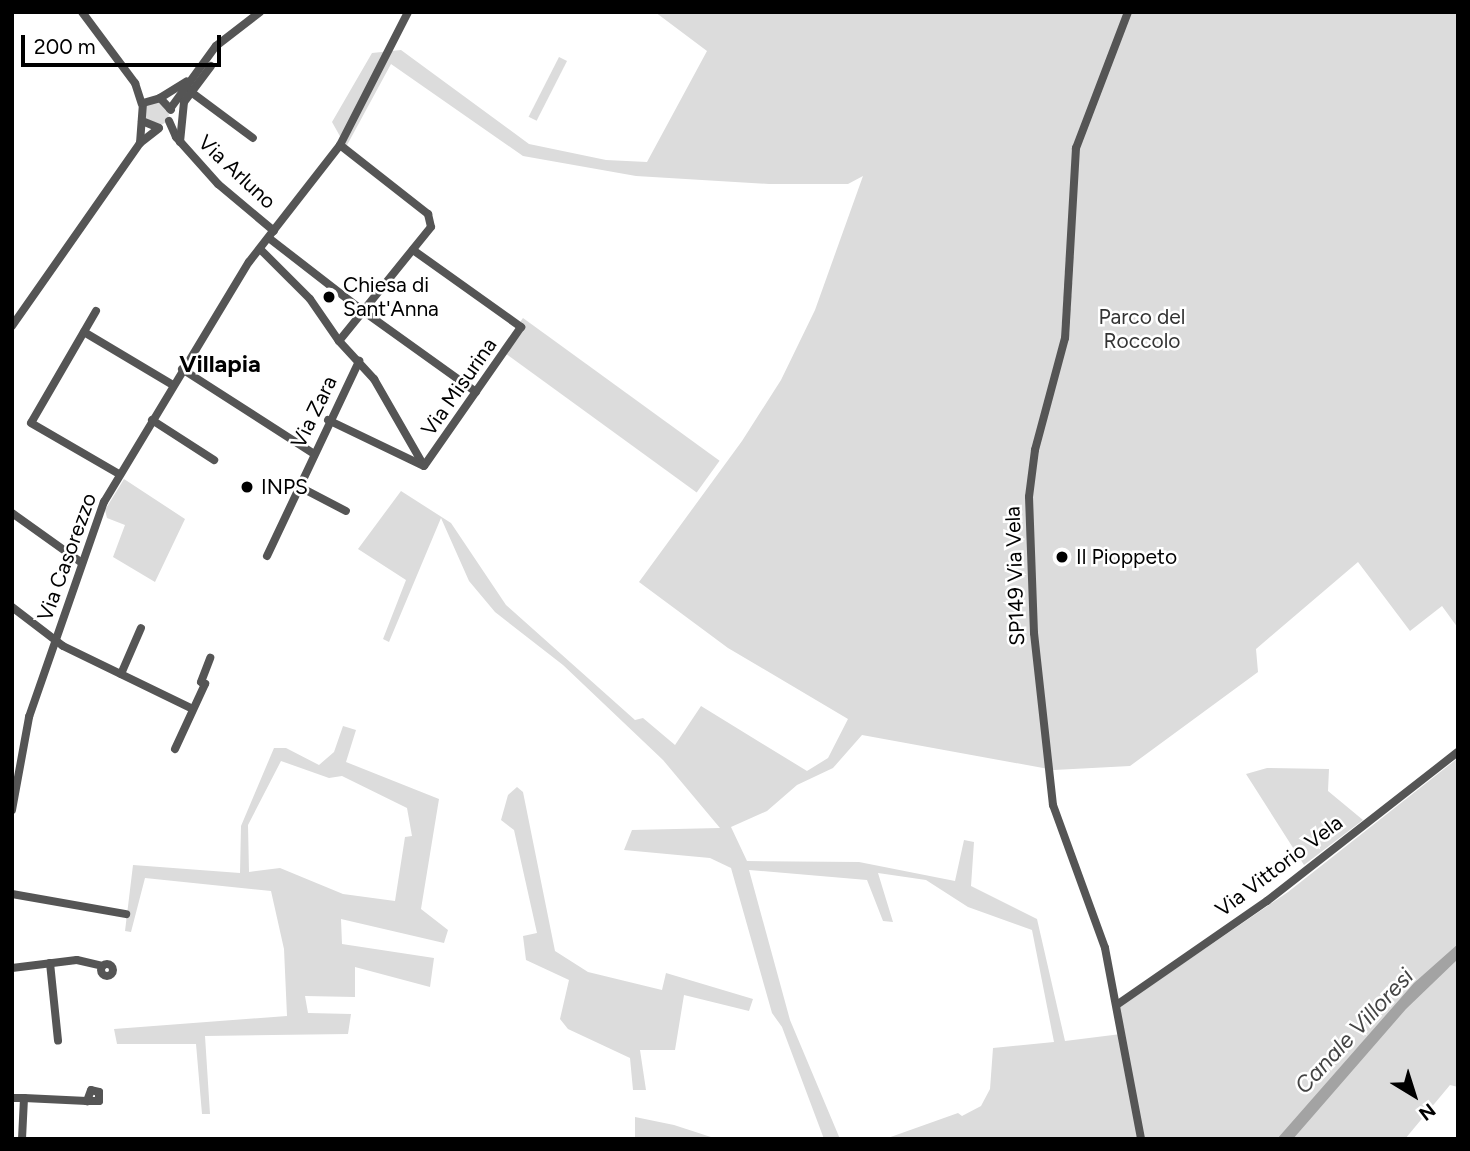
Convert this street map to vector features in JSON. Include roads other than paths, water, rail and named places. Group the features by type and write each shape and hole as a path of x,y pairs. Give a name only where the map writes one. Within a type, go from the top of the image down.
{"street":[{"path":"82,12 135,83 142,104 139,143"},
{"path":"12,326 139,143 163,125 189,80 225,37 260,12"},
{"name":"Via Casorezzo","path":"12,810 20,752 56,638 104,502 182,369 272,234 340,145 408,12"},
{"name":"SP149 Via Vela","path":"1128,12 1076,148 1065,338 1035,450 1029,497 1034,633 1054,805 1102,938 1118,1004 1141,1139"},
{"path":"178,139 184,102 211,66"},
{"path":"142,104 189,80"},
{"path":"135,83 158,97 170,109"},
{"path":"191,92 253,138"},
{"path":"142,121 163,125"},
{"name":"Via Arluno","path":"163,125 218,184 272,234 363,311 476,392"},
{"path":"339,341 431,226 429,214 340,145"},
{"path":"261,250 310,299 339,341 359,361 389,402 424,466"},
{"name":"Via Misurina","path":"413,250 521,327 424,466"},
{"path":"96,311 31,423 120,474"},
{"path":"84,332 173,385"},
{"name":"Via Zara","path":"267,556 328,420 359,361"},
{"path":"182,369 313,453"},
{"path":"152,420 214,460"},
{"path":"328,420 424,466"},
{"path":"298,486 346,511"},
{"path":"12,513 82,563"},
{"path":"12,607 56,638 193,709"},
{"path":"121,674 141,628"},
{"path":"175,750 193,709 210,658"},
{"name":"Via Vittorio Vela","path":"1118,1004 1267,901 1458,752"},
{"path":"12,894 126,914"},
{"path":"12,968 77,960 102,966"},
{"path":"50,963 58,1041"},
{"path":"12,1098 87,1101"},
{"path":"22,1139 24,1098"}],"place":[{"name":"Chiesa di Sant'Anna","path":"329,297"},
{"name":"INPS","path":"247,487"},
{"name":"Il Pioppeto","path":"1062,557"}],"district":[{"name":"Villapia","path":"220,364"}],"park label":[{"name":"Parco del Roccolo","path":"1142,329"}],"water label":[{"name":"Canale Villoresi","path":"1354,1031"}]}
